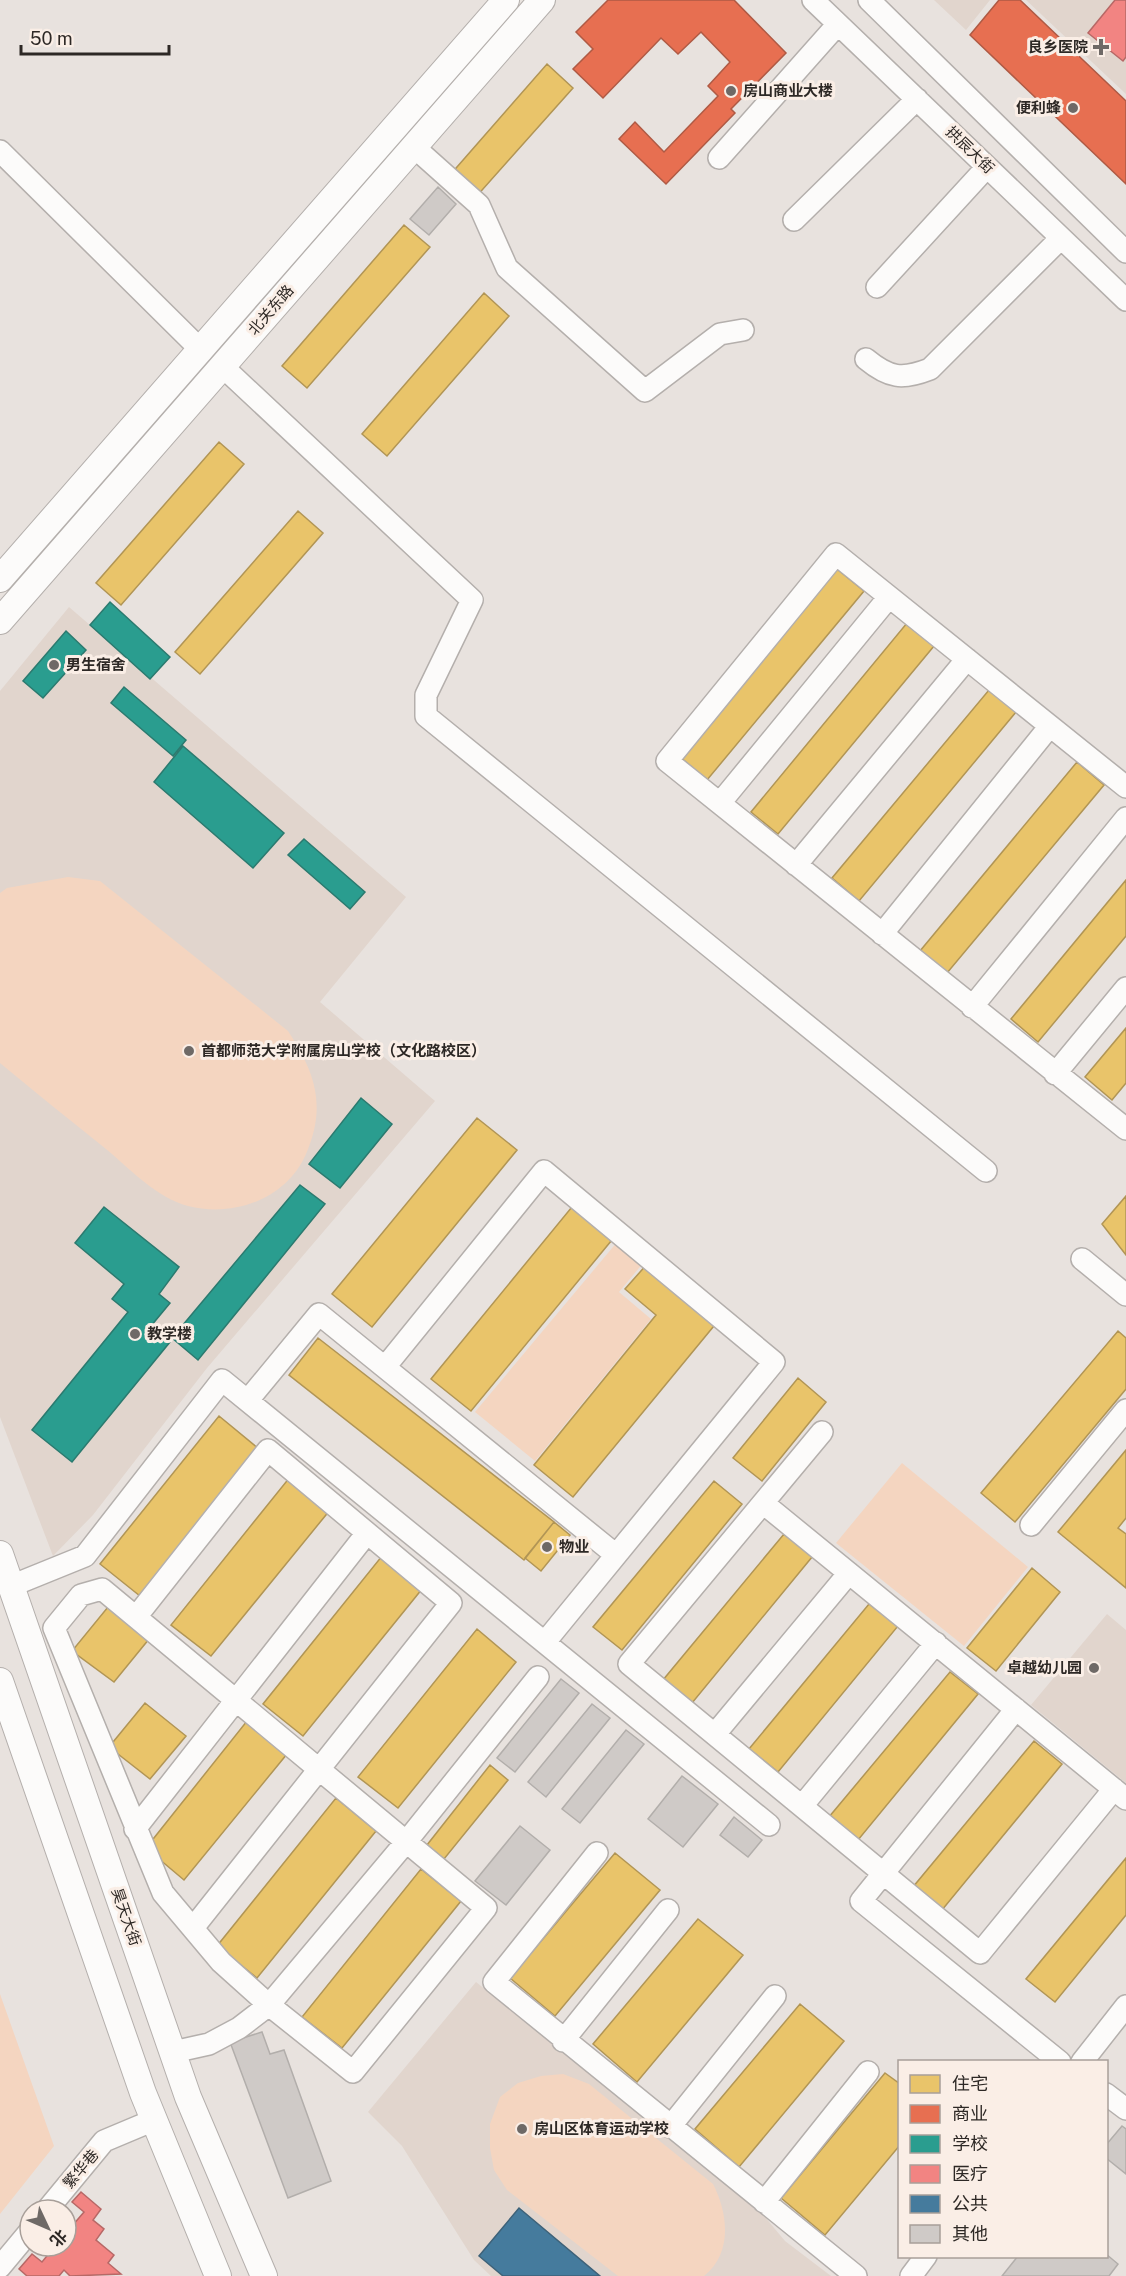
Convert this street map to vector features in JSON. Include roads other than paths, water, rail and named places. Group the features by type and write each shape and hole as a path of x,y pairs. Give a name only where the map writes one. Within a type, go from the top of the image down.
{"main road":[{"name":"北关东路","path":"0,579 202,351 506,0"},
{"name":"北关东路","path":"0,621 542,0"},
{"name":"昊天大街","path":"0,1554 189,2097 264,2276"},
{"path":"0,1681 154,2120 218,2276"}],"street":[{"name":"拱辰大街","path":"813,0 1126,300"},
{"path":"869,0 1126,252"},
{"path":"719,158 838,24"},
{"path":"794,220 916,99"},
{"path":"414,147 479,205 507,268 645,391 720,334 743,330"},
{"path":"0,151 202,351"},
{"path":"877,287 987,167"},
{"path":"866,359 885,374 916,375 930,369 1061,238"},
{"path":"222,366 472,600 426,695 426,716 986,1171"},
{"path":"1126,787 836,554 667,761 1126,1129"},
{"path":"720,803 889,597"},
{"path":"796,865 966,659"},
{"path":"882,934 1050,726"},
{"path":"972,1007 1126,818"},
{"path":"1055,1074 1126,988"},
{"path":"385,1367 544,1171 774,1362 545,1642"},
{"path":"1082,1259 1126,1295"},
{"path":"248,1401 319,1314 616,1555"},
{"path":"11,1586 85,1556 222,1380 770,1825"},
{"path":"1031,1525 1126,1410"},
{"path":"764,1503 1120,1794 980,1953 629,1664 822,1432"},
{"path":"136,1617 268,1450 451,1604 193,1928"},
{"path":"135,1829 367,1533"},
{"path":"715,1734 849,1573"},
{"path":"102,1589 136,1617 486,1908 353,2072 268,2005 221,1962 163,1893 54,1628 81,1595 102,1589"},
{"path":"802,1806 936,1643"},
{"path":"173,2052 209,2044 239,2028 268,2005 406,1842 538,1677"},
{"path":"1016,1709 861,1901 1059,2060"},
{"path":"597,1853 494,1982 563,2041 855,2276"},
{"path":"563,2041 668,1910"},
{"path":"670,2127 775,1996"},
{"path":"1083,2060 1126,2006"},
{"path":"764,2202 868,2072"},
{"path":"1108,2095 1126,2109"},
{"name":"繁华巷","path":"57,2198 104,2141 154,2120"},
{"path":"0,2267 18,2245"},
{"path":"911,2276 924,2258"}],"place":[{"name":"良乡医院","path":"1101,47"},
{"name":"房山商业大楼","path":"731,91"},
{"name":"便利蜂","path":"1073,108"},
{"name":"男生宿舍","path":"54,665"},
{"name":"首都师范大学附属房山学校（文化路校区）","path":"189,1051"},
{"name":"教学楼","path":"135,1334"},
{"name":"物业","path":"547,1547"},
{"name":"卓越幼儿园","path":"1094,1668"},
{"name":"房山区体育运动学校","path":"522,2129"}]}
